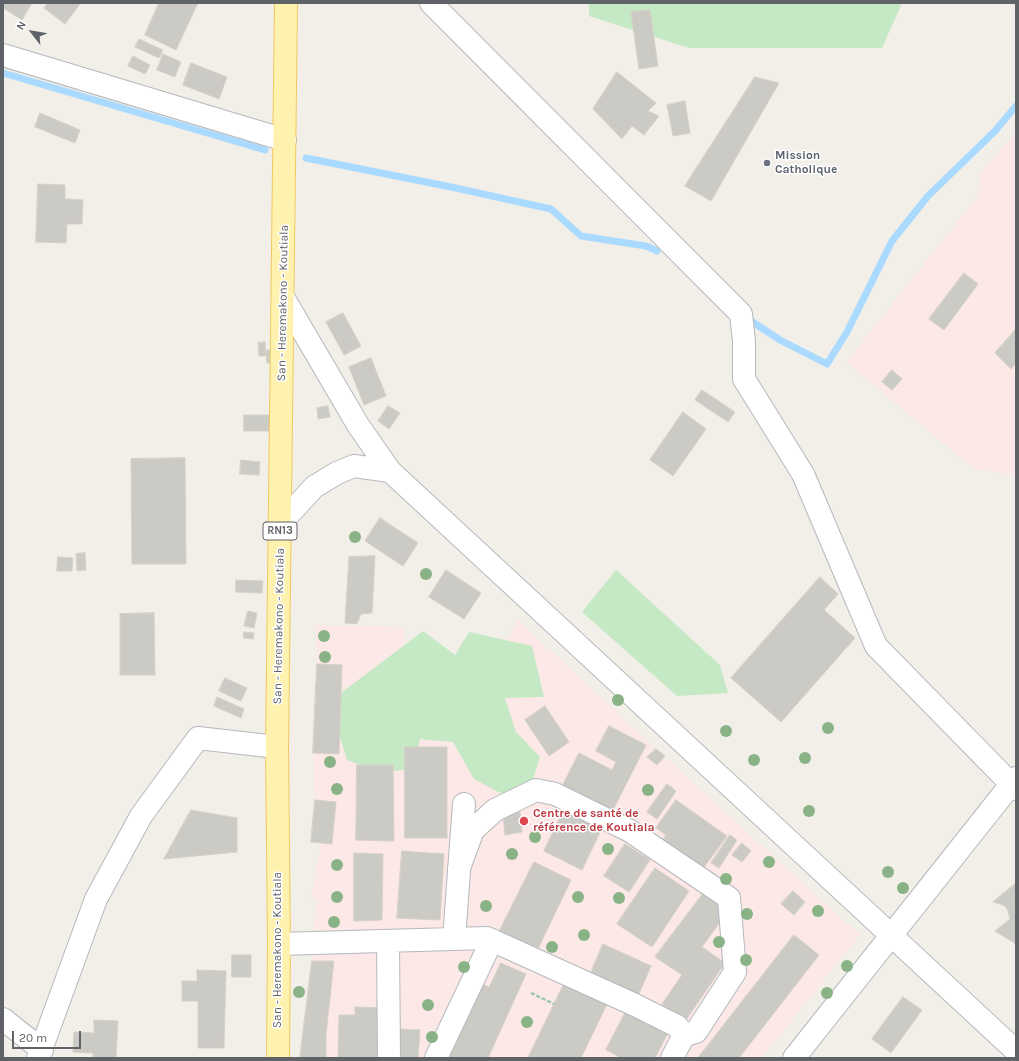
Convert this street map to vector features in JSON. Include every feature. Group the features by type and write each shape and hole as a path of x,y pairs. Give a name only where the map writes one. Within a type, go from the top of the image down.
{"main road":[{"name":"San - Heremakono - Koutiala","path":"278,1058 279,944 277,747 286,3"}],"street":[{"path":"431,3 741,314 744,340 744,379 803,474 876,646 1014,784 891,935 794,1058"},
{"path":"3,55 285,140"},
{"path":"283,296 358,425 390,471 1016,1051"},
{"path":"280,524 314,487 337,473 354,466 390,471"},
{"path":"3,1019 40,1054 96,899 141,816 198,738 277,747"},
{"path":"459,868 473,830 495,810 536,790 555,794 630,832 729,898 735,972 696,1032 684,1035 672,1058"},
{"path":"454,939 464,804"},
{"path":"279,944 487,938 649,1012 677,1026 684,1035"},
{"path":"436,1058 492,940"},
{"path":"388,941 389,1058"}],"path":[{"path":"532,992 554,1004"}],"shaded area":[{"path":"1016,132 1016,475 974,469 846,362 978,196 980,173"},
{"name":"Centre de santé de référence de Koutiala","path":"518,620 656,749 860,935 762,1058 300,1058 312,961 316,899 311,897 321,843 311,842 315,800 313,753 317,664 316,625 405,627 401,658 493,668"}],"green space":[{"path":"589,3 902,3 882,48 689,48 589,16"},
{"path":"616,570 720,665 728,693 677,696 582,612"},
{"path":"423,631 455,655 469,632 532,646 544,697 505,698 516,732 540,757 525,806 474,779 453,742 420,739 414,768 382,773 347,760 329,702"}],"building":[{"path":"3,3 32,3 22,20 3,8"},
{"path":"48,3 80,4 65,24 44,8"},
{"path":"159,3 198,3 176,50 145,35"},
{"path":"650,10 658,66 639,69 631,12"},
{"path":"139,39 163,50 159,58 135,47"},
{"path":"163,54 181,62 175,77 157,70"},
{"path":"133,56 150,65 145,74 128,66"},
{"path":"191,63 227,77 219,99 183,85"},
{"path":"617,72 656,103 648,111 659,116 644,135 632,126 622,139 593,109"},
{"path":"755,77 779,83 711,201 685,186"},
{"path":"685,101 690,133 673,136 667,105"},
{"path":"40,113 80,130 75,143 35,127"},
{"path":"38,184 65,185 65,199 83,200 82,224 67,224 66,243 36,242"},
{"path":"964,273 978,284 944,330 929,319"},
{"path":"343,313 361,346 344,355 326,322"},
{"path":"1016,329 1016,363 1011,369 995,353"},
{"path":"265,342 266,356 259,356 258,343"},
{"path":"267,350 273,350 273,363 267,363"},
{"path":"371,358 386,396 364,405 349,367"},
{"path":"892,370 902,379 892,390 882,382"},
{"path":"702,390 735,412 728,422 695,400"},
{"path":"328,406 330,417 318,419 317,408"},
{"path":"388,406 400,413 389,429 378,421"},
{"path":"683,412 706,429 673,476 650,460"},
{"path":"244,415 271,415 272,431 244,431"},
{"path":"185,458 186,564 132,564 131,459"},
{"path":"241,460 260,462 259,475 240,474"},
{"path":"380,518 418,543 403,566 365,541"},
{"path":"85,553 86,570 77,571 76,554"},
{"path":"375,556 372,613 361,614 357,624 345,623 349,557"},
{"path":"58,557 73,558 72,571 57,571"},
{"path":"446,570 481,593 464,619 429,597"},
{"path":"820,577 838,594 824,610 855,638 781,722 731,678"},
{"path":"236,580 263,581 262,593 236,592"},
{"path":"248,611 257,613 254,628 244,626"},
{"path":"154,613 155,675 120,675 120,614"},
{"path":"244,632 254,633 253,639 244,638"},
{"path":"317,664 342,665 339,754 313,753"},
{"path":"225,678 247,688 241,701 219,691"},
{"path":"217,697 244,709 241,718 214,706"},
{"path":"545,706 569,742 549,756 525,720"},
{"path":"609,726 646,745 610,816 560,790 579,753 612,770 616,762 596,751"},
{"path":"405,747 447,747 447,838 405,838"},
{"path":"656,749 665,756 657,765 647,757"},
{"path":"357,765 393,765 394,841 356,840"},
{"path":"667,784 676,791 657,819 647,812"},
{"path":"315,800 336,802 332,844 311,842"},
{"path":"676,800 727,836 699,874 670,853 674,847 663,839 666,835 656,828"},
{"path":"565,808 603,826 582,870 544,851"},
{"path":"191,810 237,818 237,852 164,859"},
{"path":"520,812 522,832 505,835 503,814"},
{"path":"730,835 737,840 719,868 711,863"},
{"path":"742,843 751,851 742,862 732,855"},
{"path":"625,844 650,860 629,892 604,876"},
{"path":"402,851 444,854 440,920 397,918"},
{"path":"354,853 383,854 382,920 354,921"},
{"path":"534,862 571,880 535,955 497,936"},
{"path":"655,868 689,891 652,947 617,924"},
{"path":"1016,883 1016,944 995,931 1010,919 1005,906 993,902"},
{"path":"705,891 719,900 722,919 702,947 725,963 686,1020 662,1004 682,975 655,957"},
{"path":"793,891 805,902 794,915 781,904"},
{"path":"794,935 819,955 739,1058 698,1058"},
{"path":"603,944 651,966 638,996 590,975"},
{"path":"232,955 251,955 251,977 232,977"},
{"path":"312,961 334,961 326,1034 326,1058 300,1058"},
{"path":"501,963 526,974 488,1058 443,1058 477,982 489,987"},
{"path":"197,970 226,971 224,1048 198,1048 198,1001 182,1001 182,981 197,981"},
{"path":"565,982 608,1002 581,1058 528,1058"},
{"path":"903,997 922,1010 891,1053 872,1039"},
{"path":"355,1007 385,1008 384,1058 338,1058 339,1015 355,1015"},
{"path":"627,1009 669,1031 655,1058 617,1058 618,1056 606,1050"},
{"path":"94,1020 118,1021 116,1058 93,1058 93,1053 73,1052 74,1032 94,1033"},
{"path":"398,1029 420,1030 418,1058 397,1058"}],"waterway":[{"path":"3,73 265,150"},
{"path":"745,317 780,340 827,364 847,332 892,241 928,196 995,131 1016,106"},
{"path":"306,158 551,209 581,236 646,246 657,251"}],"place":[{"name":"Mission Catholique","path":"767,163"},
{"name":"Centre de santé de référence de Koutiala","path":"524,821"}]}
